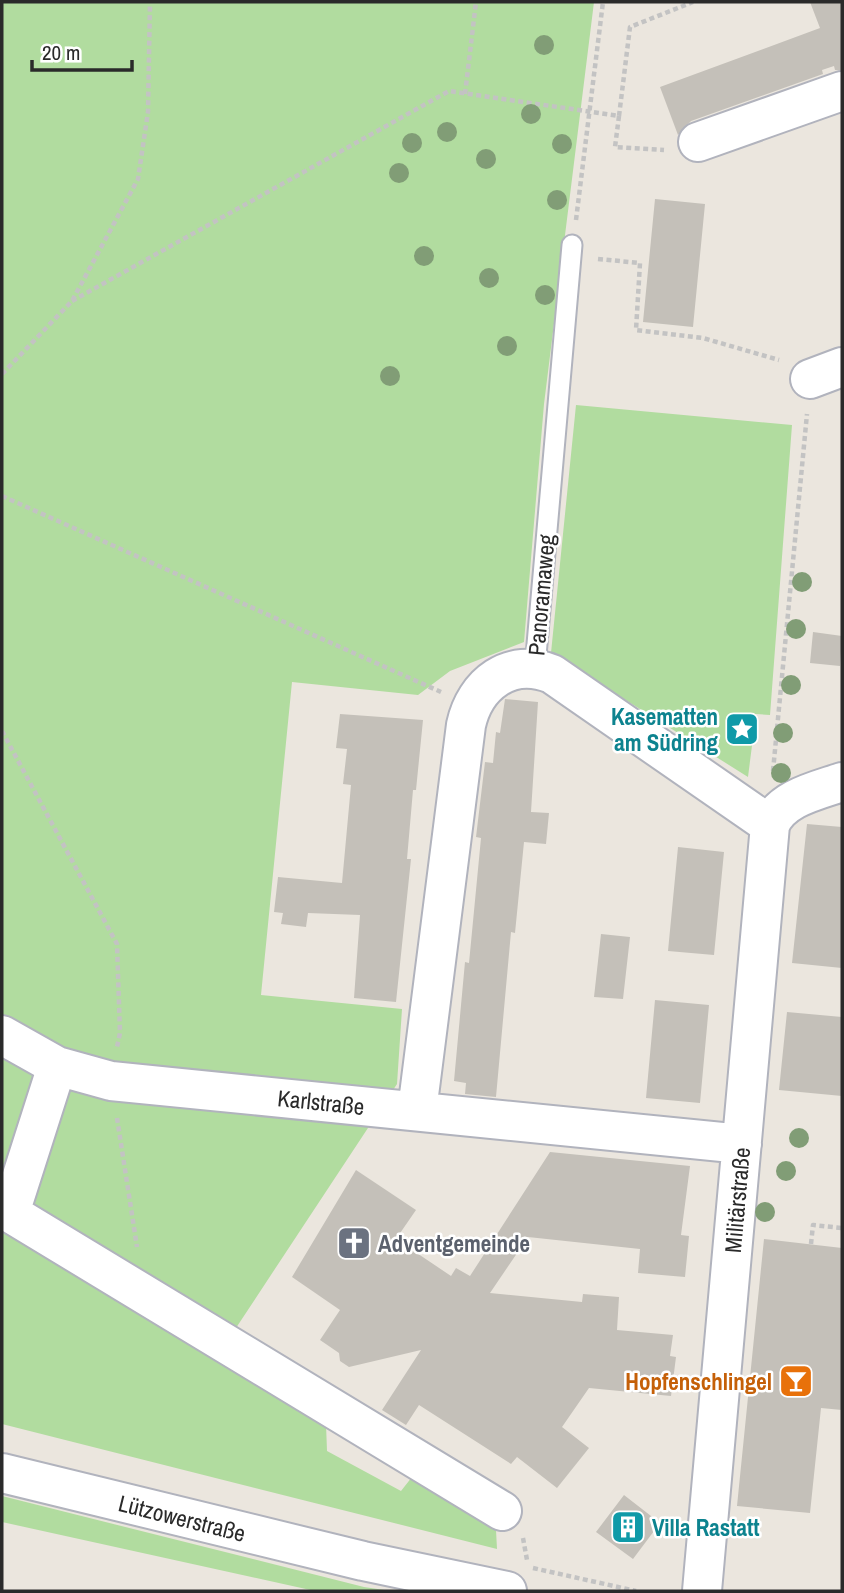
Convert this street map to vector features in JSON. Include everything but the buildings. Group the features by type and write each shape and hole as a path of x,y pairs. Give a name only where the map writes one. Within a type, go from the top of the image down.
{"street":[{"path":"698,142 842,91"},
{"path":"535,667 552,674 773,818 790,802 842,782"},
{"name":"Panoramaweg","path":"470,705 482,687 520,668 535,667"},
{"path":"417,1111 470,705"},
{"name":"Militärstraße","path":"702,1591 773,818"},
{"name":"Karlstraße","path":"2,1035 57,1066 111,1081 742,1144"},
{"path":"57,1066 6,1211 502,1511"},
{"name":"Lützowerstraße","path":"2,1473 363,1562 507,1591"}],"lane":[{"name":"Panoramaweg","path":"535,667 572,251"}],"path":[{"path":"2,374 72,301 138,179 148,112 150,2"},
{"path":"466,94 476,2"},
{"path":"603,2 572,251 640,263 636,330 703,338 826,373 772,778 773,818"},
{"path":"693,2 630,27 615,147 674,150 698,142"},
{"path":"72,301 449,91 619,117"},
{"path":"2,496 470,705"},
{"path":"2,731 117,944 120,1032 111,1081 145,1294"},
{"path":"811,1244 813,1225 842,1228"}],"green space":[{"path":"2,2 594,2 544,404 524,642 450,671 418,695 292,682 261,995 402,1009 397,1084 232,1334 326,1424 327,1451 401,1491 412,1477 496,1530 497,1549 2,1424"},
{"path":"576,405 792,425 770,715 756,714 748,777 551,653"},
{"path":"2,1496 364,1587 391,1591 315,1591 2,1522"}],"place":[{"name":"Kasematten am Südring","path":"742,729"},
{"name":"Adventgemeinde","path":"354,1243"},
{"name":"Hopfenschlingel","path":"796,1381"},
{"name":"Villa Rastatt","path":"628,1527"}]}
